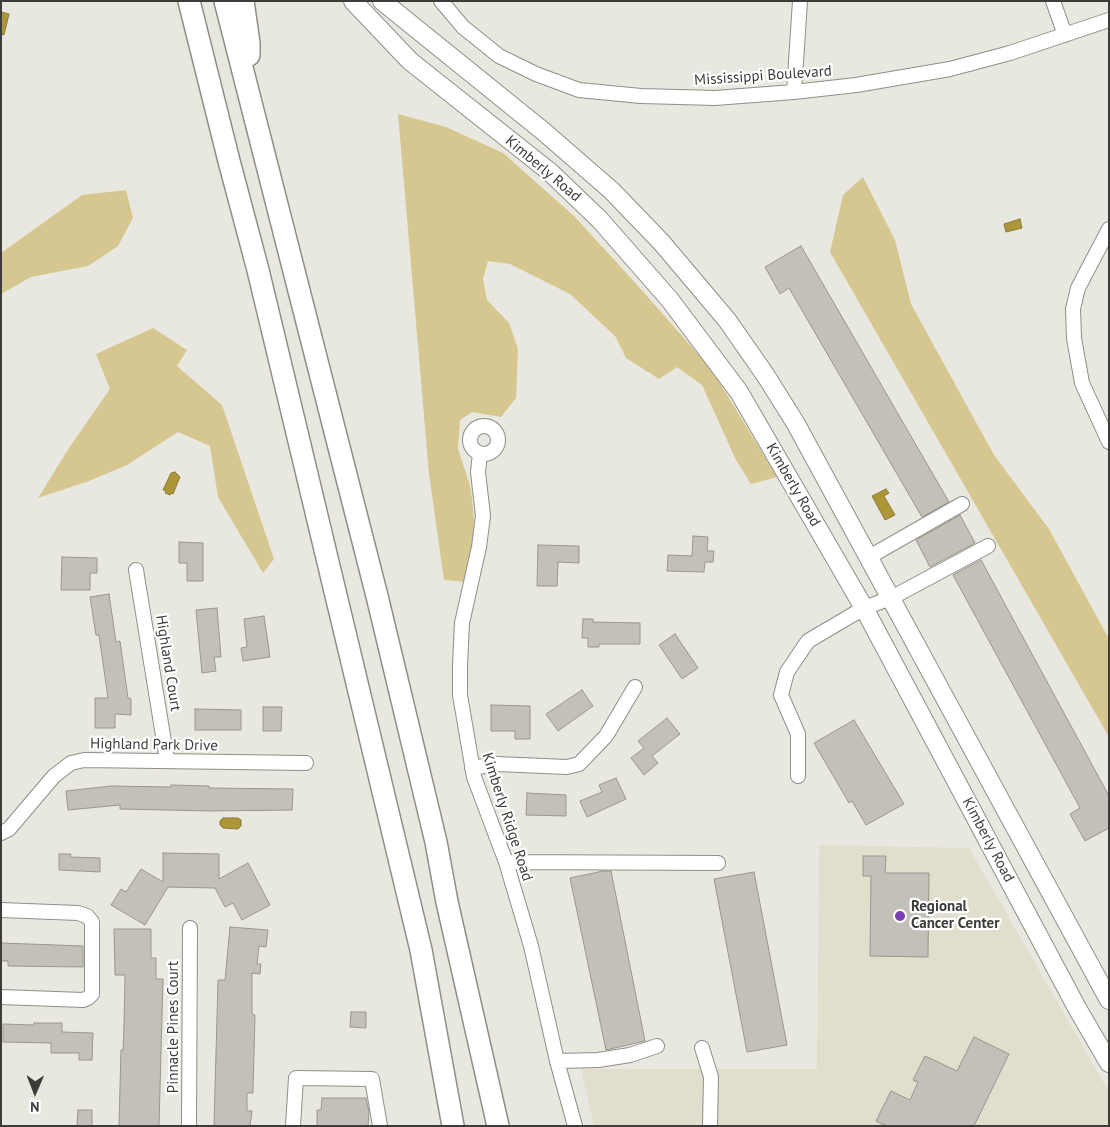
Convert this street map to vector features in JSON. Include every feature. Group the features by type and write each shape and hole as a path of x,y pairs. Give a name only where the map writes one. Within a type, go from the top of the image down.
{"highway":[{"path":"183,1 199,37"},
{"path":"189,1 260,279 408,892 421,950 454,1126"},
{"path":"225,1 381,615 436,842 447,902 498,1124"},
{"path":"243,1 249,43 250,100"}],"main road":[{"name":"Kimberly Road","path":"353,1 410,62 550,172 600,220 670,300 739,392 864,608 1077,1008 1109,1063"},
{"name":"Kimberly Road","path":"382,1 543,131 612,191 686,270 727,320 766,376 796,424 1109,1000"}],"street":[{"name":"Mississippi Boulevard","path":"441,1 463,28 499,56 536,74 580,90 641,96 715,98 856,85 950,69 1010,53 1109,20"},
{"path":"794,92 800,1"},
{"path":"1053,1 1065,35"},
{"path":"1109,229 1078,288 1073,309 1074,338 1082,383 1109,442"},
{"name":"Kimberly Ridge Road","path":"480,453 478,472 483,516 479,547 462,623 460,695 474,777 506,862 531,946 557,1061 575,1126"},
{"path":"869,557 962,504"},
{"path":"798,776 798,734 781,695 787,672 808,641 864,608 891,598 988,546"},
{"name":"Highland Court","path":"136,570 168,760"},
{"path":"472,768 497,764 567,767 579,764 606,736 635,687"},
{"name":"Highland Park Drive","path":"1,833 9,829 54,776 71,763 84,760 306,763"},
{"path":"506,862 718,863"},
{"path":"1,910 78,913 86,916 92,922 92,994 88,998 83,1000 1,997"},
{"name":"Pinnacle Pines Court","path":"189,1126 190,928"},
{"path":"557,1061 598,1060 630,1055 657,1046"},
{"path":"702,1048 711,1077 710,1126"},
{"path":"293,1126 296,1078 372,1079 380,1126"}],"shaded area":[{"path":"1,12 9,14 4,35 1,34"},
{"path":"398,114 446,127 503,153 574,216 712,370 777,477 751,484 736,460 702,385 677,367 659,379 626,358 615,336 570,294 510,264 488,261 483,279 487,300 509,323 518,349 516,398 501,417 472,412 460,420 458,449 471,489 475,531 466,582 444,580 429,474"},
{"path":"863,177 895,240 911,304 994,455 1049,529 1109,639 1109,737 830,252 843,195"},
{"path":"126,190 133,218 118,246 88,266 31,277 1,294 1,253 82,195"},
{"path":"1020,219 1022,228 1006,232 1004,224"},
{"path":"153,328 187,350 177,366 222,405 274,559 263,573 218,497 210,446 178,432 127,465 89,481 38,498 69,448 110,389 96,354"},
{"path":"175,472 180,477 173,494 171,493 170,495 163,490 171,473"},
{"path":"886,489 889,493 884,496 895,515 885,520 872,496"},
{"path":"223,818 238,818 241,820 241,826 238,829 223,828 220,825 220,821"},
{"path":"819,845 969,848 1109,1092 1109,1126 594,1126 581,1069 817,1069"}],"building":[{"path":"801,246 949,502 922,517 789,288 780,294 765,267"},
{"path":"960,515 975,543 930,567 916,540"},
{"path":"693,536 708,537 707,551 714,551 713,562 705,562 704,572 667,571 668,555 692,556"},
{"path":"179,542 203,543 203,581 187,581 187,563 179,563"},
{"path":"538,545 579,546 579,563 558,562 557,586 537,586"},
{"path":"62,557 97,558 97,573 90,573 90,590 61,590"},
{"path":"981,560 1109,796 1109,828 1085,841 1070,814 1080,808 953,575"},
{"path":"109,594 116,642 120,641 128,698 131,699 131,715 115,714 115,728 95,728 95,698 108,698 99,635 96,635 90,597"},
{"path":"217,608 221,657 214,657 216,671 202,673 196,610"},
{"path":"264,616 270,657 243,661 241,648 247,647 244,619"},
{"path":"583,619 593,619 593,622 640,623 640,644 599,644 599,647 588,647 588,638 582,638"},
{"path":"675,634 698,668 682,679 659,645"},
{"path":"582,690 593,706 558,731 546,714"},
{"path":"491,705 530,706 530,739 515,739 515,731 491,731"},
{"path":"263,707 282,707 281,731 263,731"},
{"path":"195,709 241,710 241,730 195,730"},
{"path":"667,718 680,734 652,756 658,763 644,775 631,758 644,748 638,741"},
{"path":"854,720 904,804 866,825 852,801 849,803 814,743"},
{"path":"616,778 626,799 587,817 580,801 602,792 599,785"},
{"path":"171,785 209,786 209,788 293,789 292,810 120,809 120,805 68,810 66,791 111,786 171,787"},
{"path":"527,793 566,795 566,816 526,815"},
{"path":"163,853 219,854 219,879 248,863 270,905 242,920 233,903 225,907 215,888 168,887 145,925 111,905 121,889 126,892 141,869 163,882"},
{"path":"59,854 71,854 70,857 100,858 100,872 59,870"},
{"name":"Regional Cancer Center","path":"863,856 886,856 885,873 929,873 928,957 870,956 871,876 863,876"},
{"path":"611,871 645,1041 606,1050 570,878"},
{"path":"754,872 787,1045 747,1052 714,879"},
{"path":"230,927 268,930 266,947 259,946 257,964 261,964 260,974 252,973 252,1014 255,1015 253,1093 247,1093 247,1111 252,1111 250,1126 214,1126 218,980 225,980"},
{"path":"114,929 151,929 151,958 156,958 156,979 163,979 159,1126 119,1126 125,975 115,975"},
{"path":"1,943 83,946 83,967 8,966 8,961 1,961"},
{"path":"351,1012 366,1012 366,1028 350,1027"},
{"path":"34,1023 62,1023 62,1032 93,1033 92,1060 79,1060 79,1053 51,1053 51,1043 3,1042 3,1024 34,1025"},
{"path":"974,1037 1009,1054 974,1126 886,1126 876,1121 891,1091 910,1100 918,1082 913,1080 925,1056 957,1071"},
{"path":"322,1098 366,1098 369,1112 368,1126 317,1126 317,1110 321,1110"},
{"path":"78,1110 92,1110 92,1126 77,1126"}],"place":[{"name":"Regional Cancer Center","path":"900,916"}]}
